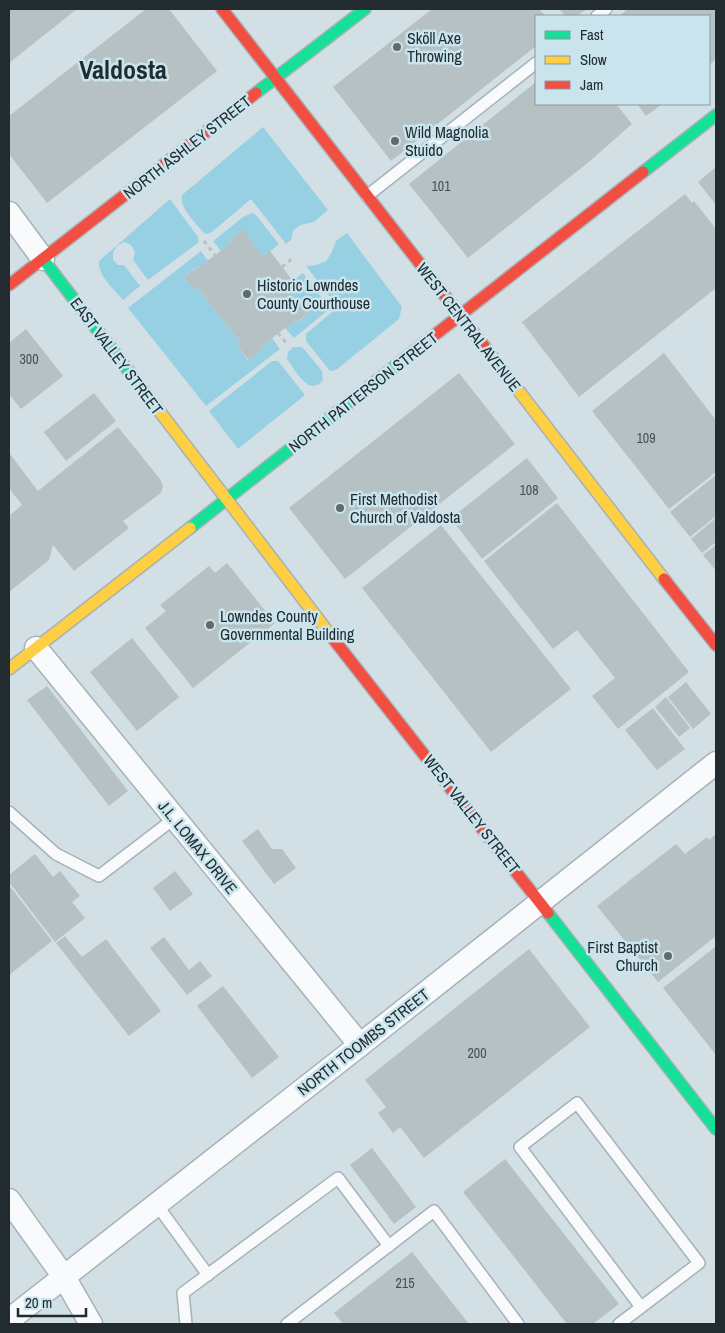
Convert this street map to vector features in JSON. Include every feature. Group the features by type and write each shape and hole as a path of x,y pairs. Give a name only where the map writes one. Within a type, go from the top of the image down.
{"main road":[{"name":"WEST CENTRAL AVENUE","path":"222,9 716,645"},
{"name":"NORTH ASHLEY STREET","path":"9,285 365,9"},
{"name":"NORTH PATTERSON STREET","path":"9,669 716,115"},
{"name":"EAST VALLEY STREET","path":"43,259 226,499"},
{"name":"WEST VALLEY STREET","path":"226,499 716,1129"}],"street":[{"name":"EAST VALLEY STREET","path":"9,214 43,259"},
{"name":"J.L. LOMAX DRIVE","path":"36,648 360,1045"},
{"name":"NORTH TOOMBS STREET","path":"9,1320 716,763"},
{"path":"9,1200 64,1277 91,1324"}],"lane":[{"path":"367,196 535,65"},
{"path":"9,812 56,854 99,876 175,818"},
{"path":"620,1324 699,1263 577,1103 520,1146 641,1307"},
{"path":"186,1324 183,1293 338,1178 389,1246"},
{"path":"157,1205 208,1275"},
{"path":"287,1324 434,1211 518,1324"}],"path":[{"path":"204,241 215,255"},
{"path":"282,267 294,258"},
{"path":"278,334 288,346"}],"shaded area":[{"path":"263,127 328,210 314,222 300,225 293,231 291,240 286,244 251,199 212,232 204,233 183,205 182,195"},
{"path":"170,199 198,237 199,242 148,280 133,260 135,252 131,245 124,242 117,246 113,252 113,260 118,265 124,265 140,286 123,300 104,277 99,261"},
{"path":"252,213 255,214 279,244 263,257 243,230 230,240 232,242 221,251 213,241 243,217"},
{"path":"347,233 402,307 399,319 336,370 330,371 306,341 306,334 338,307 306,266 326,261 336,241"},
{"path":"201,251 208,261 184,277 194,290 197,287 241,343 237,346 248,360 272,338 280,349 206,406 128,308"},
{"path":"303,273 328,306 327,311 294,338 285,328 296,320 298,322 309,313 286,286"},
{"path":"293,347 304,349 322,371 323,380 318,385 313,386 303,380 287,359 288,352"},
{"path":"272,361 278,361 305,395 238,449 209,411"}],"building":[{"path":"9,9 77,9 9,63"},
{"path":"146,9 169,9 217,71 47,203 9,154 9,116"},
{"path":"432,9 539,9 544,15 535,15 535,47 391,161 333,87"},
{"path":"559,9 587,9 578,15 564,15"},
{"path":"628,9 716,9 716,59 710,64 710,15 620,15"},
{"path":"535,83 535,105 617,105 632,124 590,161 468,258 409,184"},
{"path":"638,105 661,105 646,116"},
{"path":"716,167 716,205 698,182"},
{"path":"685,194 692,203 694,201 716,229 716,288 579,397 522,322"},
{"name":"Historic Lowndes County Courthouse","path":"243,229 263,257 270,251 293,281 286,286 309,313 272,338 249,360 237,346 241,343 197,287 194,290 184,277 232,242 230,240"},
{"path":"26,329 63,376 21,409 9,394 9,343"},
{"path":"664,353 716,420 716,472 669,509 592,411"},
{"path":"459,373 515,444 345,579 289,508"},
{"path":"94,393 116,421 66,461 44,432"},
{"path":"118,427 160,479 163,486 161,493 123,521 129,528 74,571 53,545 49,560 9,592 9,513 10,515 22,505 9,488 9,455 38,491"},
{"path":"527,458 558,498 482,559 451,518"},
{"path":"716,475 716,516 690,537 670,512"},
{"path":"557,503 689,672 618,729 592,696 615,678 577,630 553,649 484,561"},
{"path":"716,518 716,542 702,553 691,539"},
{"path":"441,525 571,689 491,752 362,588"},
{"path":"716,545 716,571 703,555"},
{"name":"Lowndes County Governmental Building","path":"227,563 275,623 193,688 145,628 166,611 160,605 209,566 215,573"},
{"path":"132,638 179,697 137,731 90,672"},
{"path":"686,682 711,714 693,729 668,697"},
{"path":"47,686 128,791 109,806 27,700"},
{"path":"666,697 690,728 679,737 655,707"},
{"path":"653,708 685,749 657,770 625,730"},
{"path":"258,829 272,849 282,849 296,868 274,884 242,841"},
{"path":"716,834 716,936 658,982 597,906 676,844 685,854 707,837 709,840"},
{"path":"35,854 53,877 60,871 80,896 72,902 85,918 55,942 9,882 9,875"},
{"path":"175,871 193,894 170,911 153,888"},
{"path":"9,885 52,941 9,975"},
{"path":"65,936 82,957 106,939 161,1011 129,1036 56,943"},
{"path":"164,937 189,970 200,961 212,976 187,995 150,948"},
{"path":"715,947 716,949 716,1055 663,988"},
{"path":"529,949 590,1027 424,1158 400,1127 393,1133 378,1113 386,1107 365,1080"},
{"path":"223,986 279,1057 252,1078 197,1006"},
{"path":"372,1148 416,1207 394,1224 350,1165"},
{"path":"505,1159 619,1304 593,1324 567,1324 463,1192"},
{"path":"412,1252 469,1324 343,1324 334,1313"}],"traffic: fast":[{"path":"256,93 365,9"},
{"path":"643,172 716,115"},
{"path":"43,259 157,408"},
{"path":"190,528 422,345"},
{"path":"548,913 716,1129"}],"traffic: slow":[{"path":"484,346 664,579"},
{"path":"157,408 335,641"},
{"path":"9,669 190,528"}],"traffic: jam":[{"path":"222,9 484,346"},
{"path":"9,285 256,93"},
{"path":"422,345 643,172"},
{"path":"664,579 716,645"},
{"path":"335,641 548,913"}],"place":[{"name":"Sköll Axe Throwing","path":"397,47"},
{"name":"Wild Magnolia Stuido","path":"395,141"},
{"name":"Historic Lowndes County Courthouse","path":"247,294"},
{"name":"First Methodist Church of Valdosta","path":"340,508"},
{"name":"Lowndes County Governmental Building","path":"210,625"},
{"name":"First Baptist Church","path":"668,956"}],"district":[{"name":"Valdosta","path":"123,69"}]}
